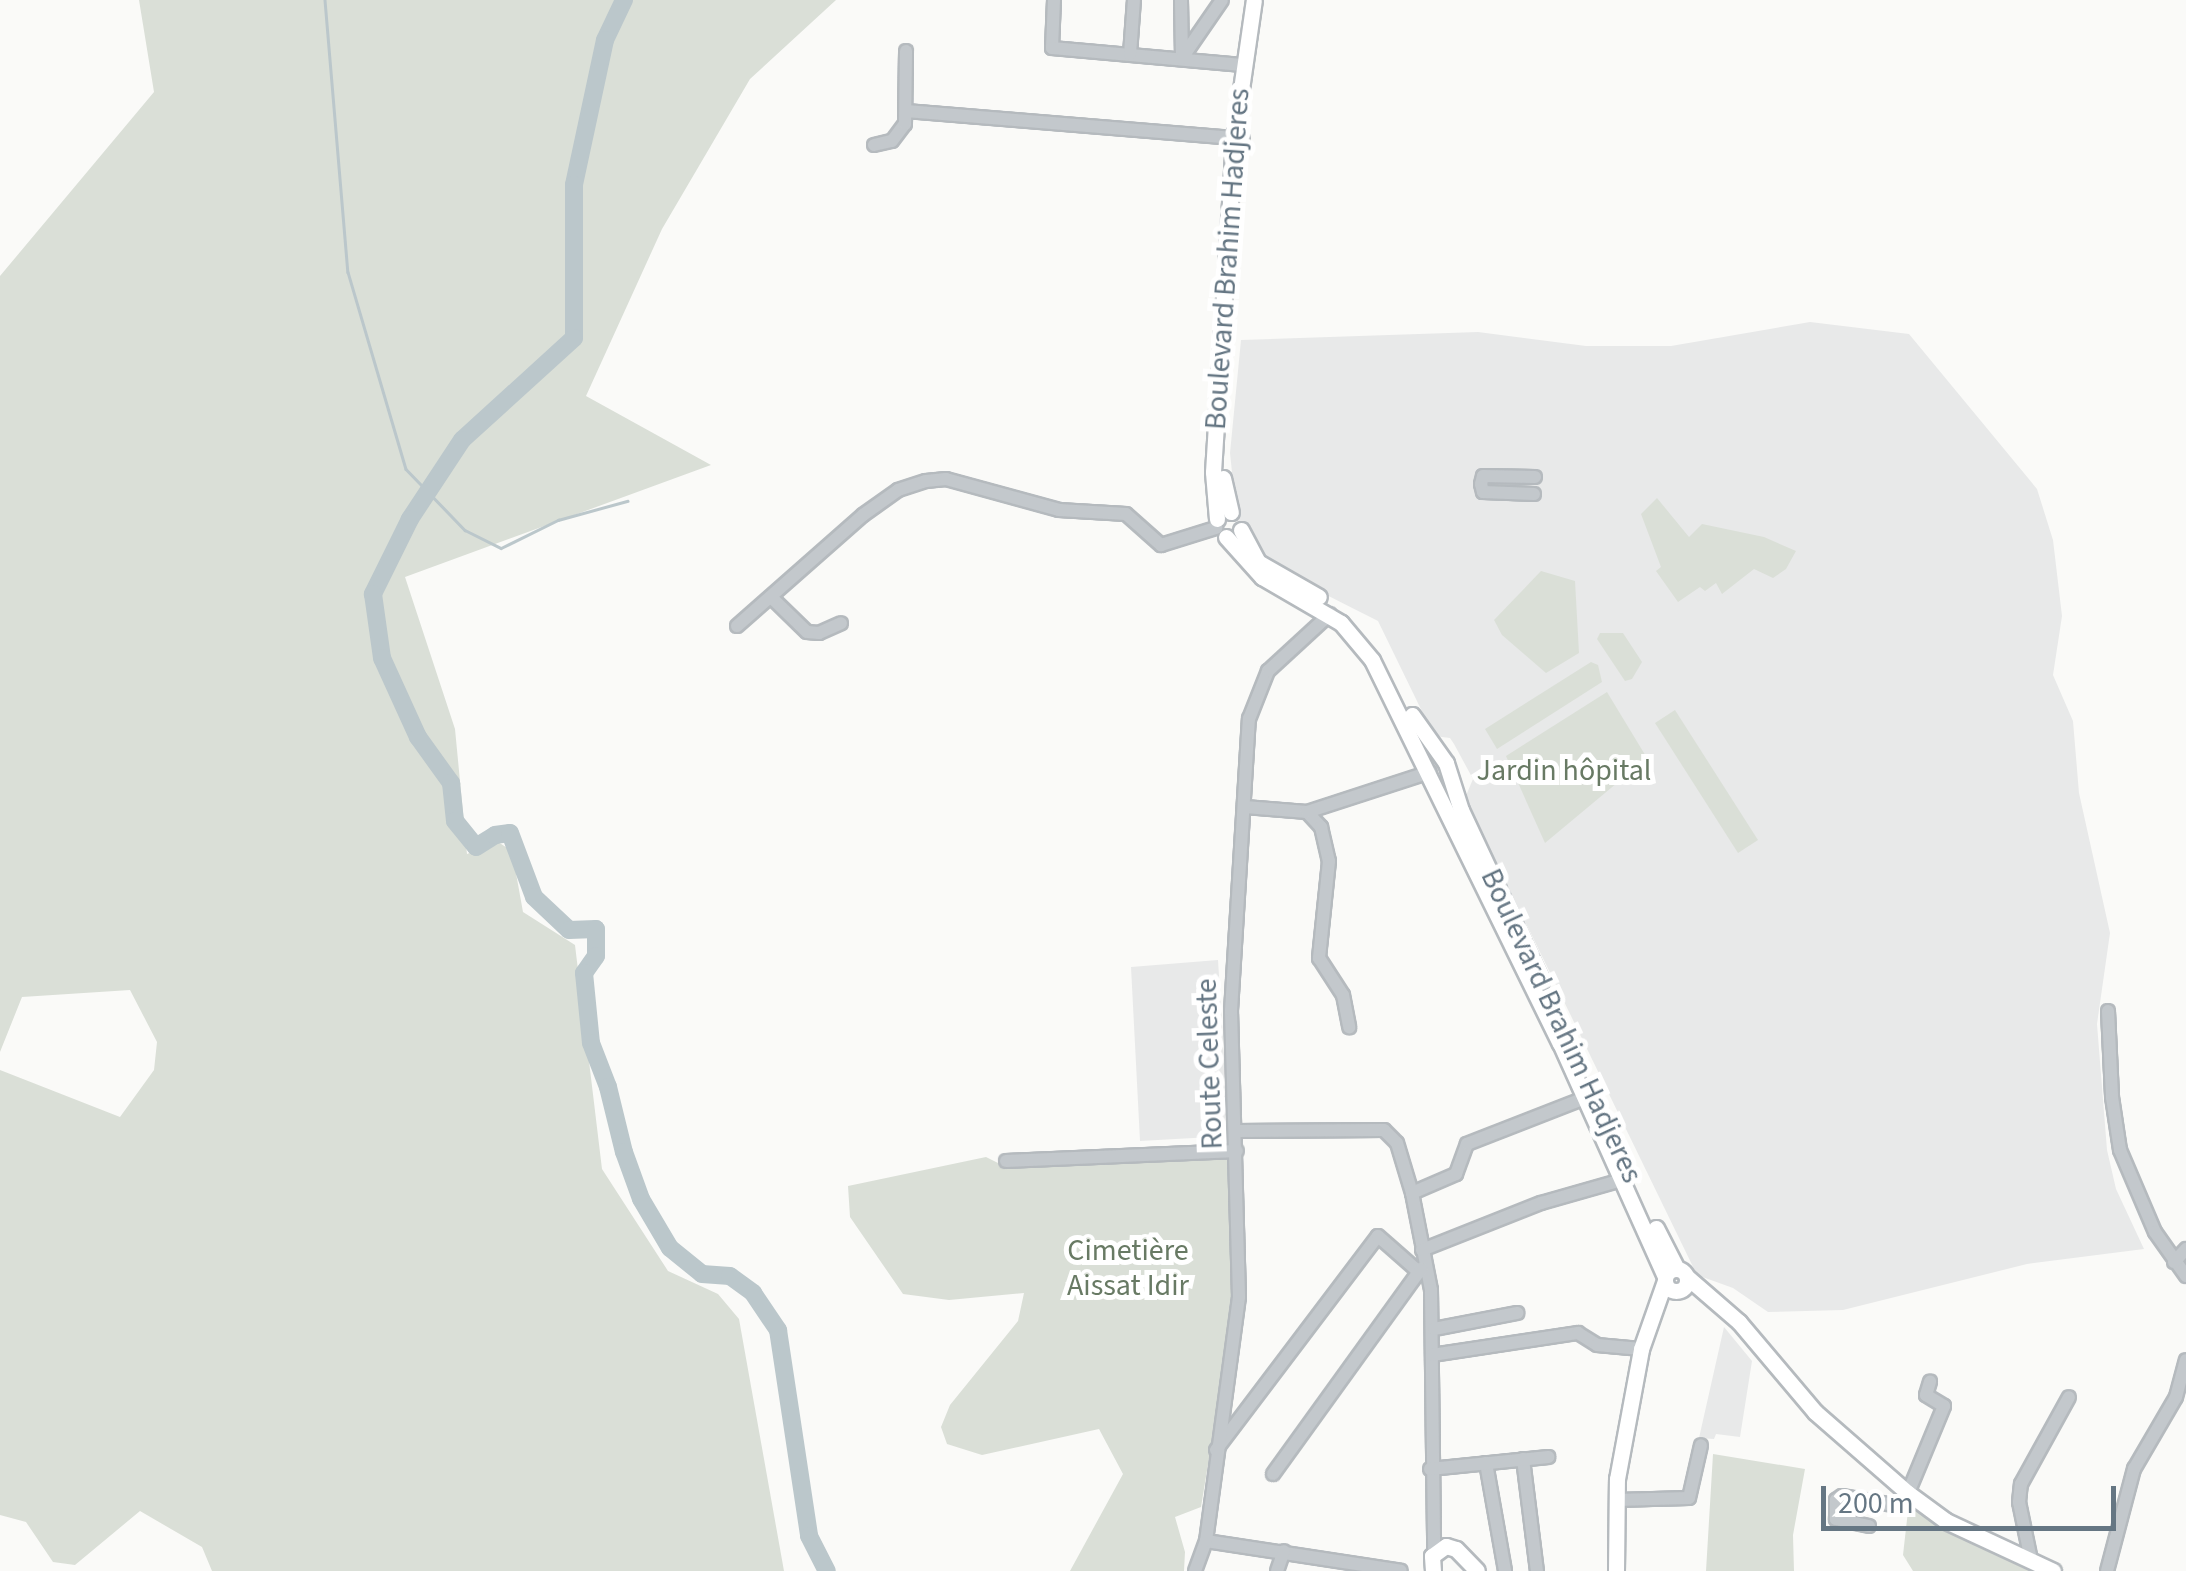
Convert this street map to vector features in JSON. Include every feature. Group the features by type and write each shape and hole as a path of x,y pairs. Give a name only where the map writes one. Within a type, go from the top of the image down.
{"main road":[{"name":"Boulevard Brahim Hadjeres","path":"1226,525 1213,472 1242,65 1254,0"},
{"path":"1238,139 1263,0"},
{"path":"1226,525 1262,577 1330,614 1350,631 1372,660 1446,785"},
{"path":"1226,525 1258,562 1325,601 1360,628 1431,762"},
{"name":"Boulevard Brahim Hadjeres","path":"1446,785 1622,1180 1674,1281"},
{"name":"Boulevard Brahim Hadjeres","path":"1446,785 1461,810 1674,1281"},
{"path":"1616,1571 1616,1500 1641,1349 1653,1310 1674,1281 1724,1310 1815,1412 1908,1493 1946,1521 2053,1571"},
{"path":"1433,1571 1442,1549 1461,1565 1477,1571"}],"street":[{"path":"1054,0 1052,48 1242,65"},
{"path":"1130,54 1134,0"},
{"path":"1181,0 1182,58"},
{"path":"1182,58 1222,0"},
{"path":"874,144 898,135 905,124 906,51"},
{"path":"906,111 1238,139"},
{"path":"1534,494 1483,492 1481,484 1483,476 1536,477"},
{"path":"737,626 884,499 910,485 936,479 1059,510 1126,514 1161,546 1226,525"},
{"path":"771,596 807,632 819,634 840,623"},
{"name":"Route Celeste","path":"1194,1571 1206,1541 1214,1452 1239,1297 1232,948 1249,719 1257,691 1268,672 1330,614"},
{"path":"1245,807 1307,812 1431,762"},
{"path":"1307,812 1320,827 1329,861 1319,958 1343,995 1349,1026"},
{"path":"2108,1011 2112,1097 2120,1150 2144,1209 2186,1276"},
{"path":"1412,1192 1456,1174 1467,1144 1585,1098"},
{"path":"1237,1131 1384,1130 1396,1143 1412,1192 1422,1250 1421,1270 1273,1474"},
{"path":"1006,1161 1237,1151"},
{"path":"1422,1250 1542,1203 1622,1180"},
{"path":"1214,1452 1378,1236 1421,1270 1431,1290 1434,1329 1430,1469 1442,1549"},
{"path":"2174,1262 2186,1248"},
{"path":"1434,1329 1517,1313"},
{"path":"1432,1356 1578,1333 1597,1345 1641,1349"},
{"path":"2107,1571 2134,1469 2176,1396 2186,1360"},
{"path":"1869,1526 1835,1518 1838,1497 1893,1505 1908,1493 1944,1406 1926,1395 1930,1382"},
{"path":"2031,1560 2021,1516 2021,1484 2069,1397"},
{"path":"1616,1500 1689,1498 1700,1444"},
{"path":"1430,1469 1548,1456"},
{"path":"1522,1459 1537,1571"},
{"path":"1486,1463 1505,1571"},
{"path":"1206,1541 1401,1571"},
{"path":"1277,1571 1284,1551"}],"shaded area":[{"path":"1810,322 1909,334 2037,489 2053,540 2062,616 2053,675 2073,721 2079,793 2110,933 2097,1024 2107,1150 2116,1189 2144,1249 2027,1264 1843,1310 1768,1312 1733,1288 1697,1275 1465,798 1473,779 1454,744 1450,738 1434,736 1378,621 1285,574 1260,554 1237,520 1230,453 1241,340 1478,332 1586,346 1671,346"},
{"path":"1218,960 1229,1136 1140,1141 1131,967"},
{"path":"1724,1327 1752,1361 1740,1437 1716,1434 1714,1439 1699,1438"}],"green space":[{"path":"139,0 836,0 750,79 662,229 586,396 711,465 405,577 455,729 467,854 498,842 512,851 523,912 575,945 602,1169 668,1271 718,1294 739,1319 784,1571 212,1571 202,1547 140,1511 75,1565 53,1562 26,1522 0,1515 0,1070 120,1117 154,1070 157,1042 130,990 22,997 0,1052 0,276 154,92"},
{"path":"1657,498 1689,537 1702,524 1764,537 1796,551 1786,569 1773,578 1754,569 1722,594 1716,583 1705,591 1700,587 1678,602 1656,571 1661,567 1641,514"},
{"path":"1541,571 1575,581 1579,653 1546,673 1502,635 1494,620"},
{"path":"1600,633 1623,633 1642,662 1632,679 1625,681 1597,639"},
{"path":"1591,662 1598,665 1602,682 1497,749 1485,729"},
{"name":"Jardin hôpital","path":"1607,692 1647,758 1545,843 1506,756"},
{"path":"1675,710 1758,840 1738,853 1655,723"},
{"name":"Cimetière Aissat Idir","path":"1233,1156 1236,1294 1201,1507 1175,1517 1185,1552 1184,1571 1070,1571 1123,1474 1099,1429 982,1455 947,1444 941,1427 950,1405 1018,1321 1024,1293 949,1300 903,1294 850,1217 848,1186 986,1157 1008,1168"},
{"path":"1713,1454 1805,1469 1793,1535 1794,1571 1706,1571"},
{"path":"1909,1502 2041,1571 1913,1571 1903,1555"}],"waterway":[{"path":"325,0 348,272 406,469 465,530 501,548 558,520 627,501"},
{"path":"624,0 605,40 574,185 574,338 462,440 410,519 373,594 382,658 418,737 451,783 455,821 476,847 495,835 510,833 534,897 569,930 596,929 596,956 584,973 591,1043 608,1087 624,1152 641,1199 670,1248 702,1274 730,1276 753,1293 778,1330 809,1536 827,1571"}]}
